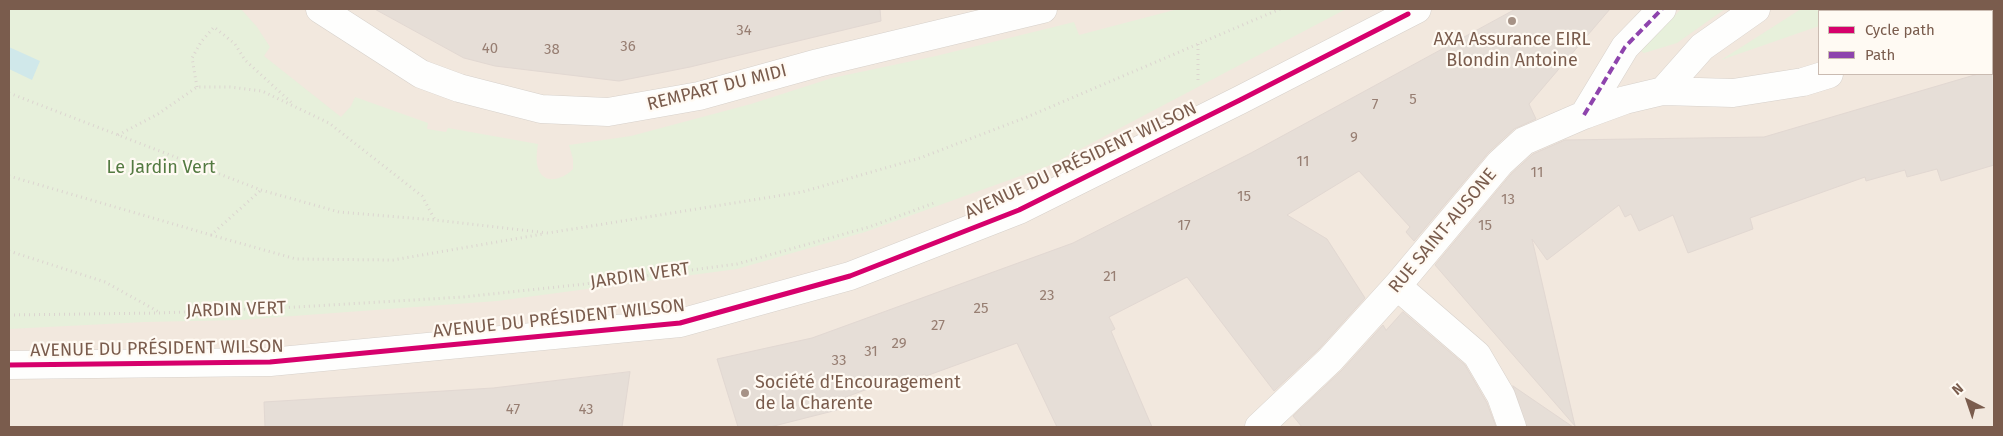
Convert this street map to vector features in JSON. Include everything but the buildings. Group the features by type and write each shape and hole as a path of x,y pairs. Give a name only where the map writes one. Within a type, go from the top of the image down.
{"street":[{"name":"REMPART DU MIDI","path":"320,9 421,74 459,88 541,109 608,112 699,96 1000,14 1043,9"},
{"name":"AVENUE DU PRÉSIDENT WILSON","path":"9,365 270,362 680,323 850,276 1019,210 1417,9"},
{"path":"1584,115 1624,47 1662,9"},
{"path":"1663,91 1702,47 1756,9"},
{"name":"RUE SAINT-AUSONE","path":"1259,427 1330,360 1397,286 1500,163 1524,141 1584,115 1625,100 1663,91 1734,93 1803,82 1826,75"},
{"path":"1397,286 1477,355 1500,396 1512,427"}],"path":[{"path":"9,176 296,259 393,260 802,192 911,161 1027,117 1280,9"},
{"path":"197,87 192,58 201,42 214,27 235,44 246,60 297,107"},
{"path":"1198,44 1198,82"},
{"path":"117,135 158,114 197,87 230,87 262,90 330,123 422,196 435,220"},
{"path":"9,93 261,190 339,212 435,220 548,233"},
{"path":"211,235 261,190"},
{"path":"9,251 105,282 160,313"}],"shaded area":[{"path":"9,9 1994,9 1994,427 9,427"}],"green space":[{"name":"Le Jardin Vert","path":"9,9 241,9 257,27 270,47 264,56 341,117 351,106 355,97 428,123 427,129 446,132 448,128 538,144 537,164 539,171 543,176 552,179 563,176 573,169 573,159 569,145 631,136 751,104 832,78 936,56 1074,22 1079,35 1178,9 1346,9 1048,166 865,232 737,269 497,301 239,320 145,322 9,329"},
{"path":"1681,9 1725,9 1677,43 1644,53 1641,51"},
{"path":"1801,9 1871,9 1818,10 1818,26 1721,60"}],"water":[{"path":"9,47 40,61 32,80 9,69"}],"marked path":[{"path":"1584,115 1625,47 1662,9"}],"cycle path":[{"path":"9,365 270,362 680,323 850,276 1019,210 1408,14"}],"place":[{"name":"AXA Assurance EIRL Blondin Antoine","path":"1512,21"},
{"name":"Société d'Encouragement de la Charente","path":"745,393"}]}
